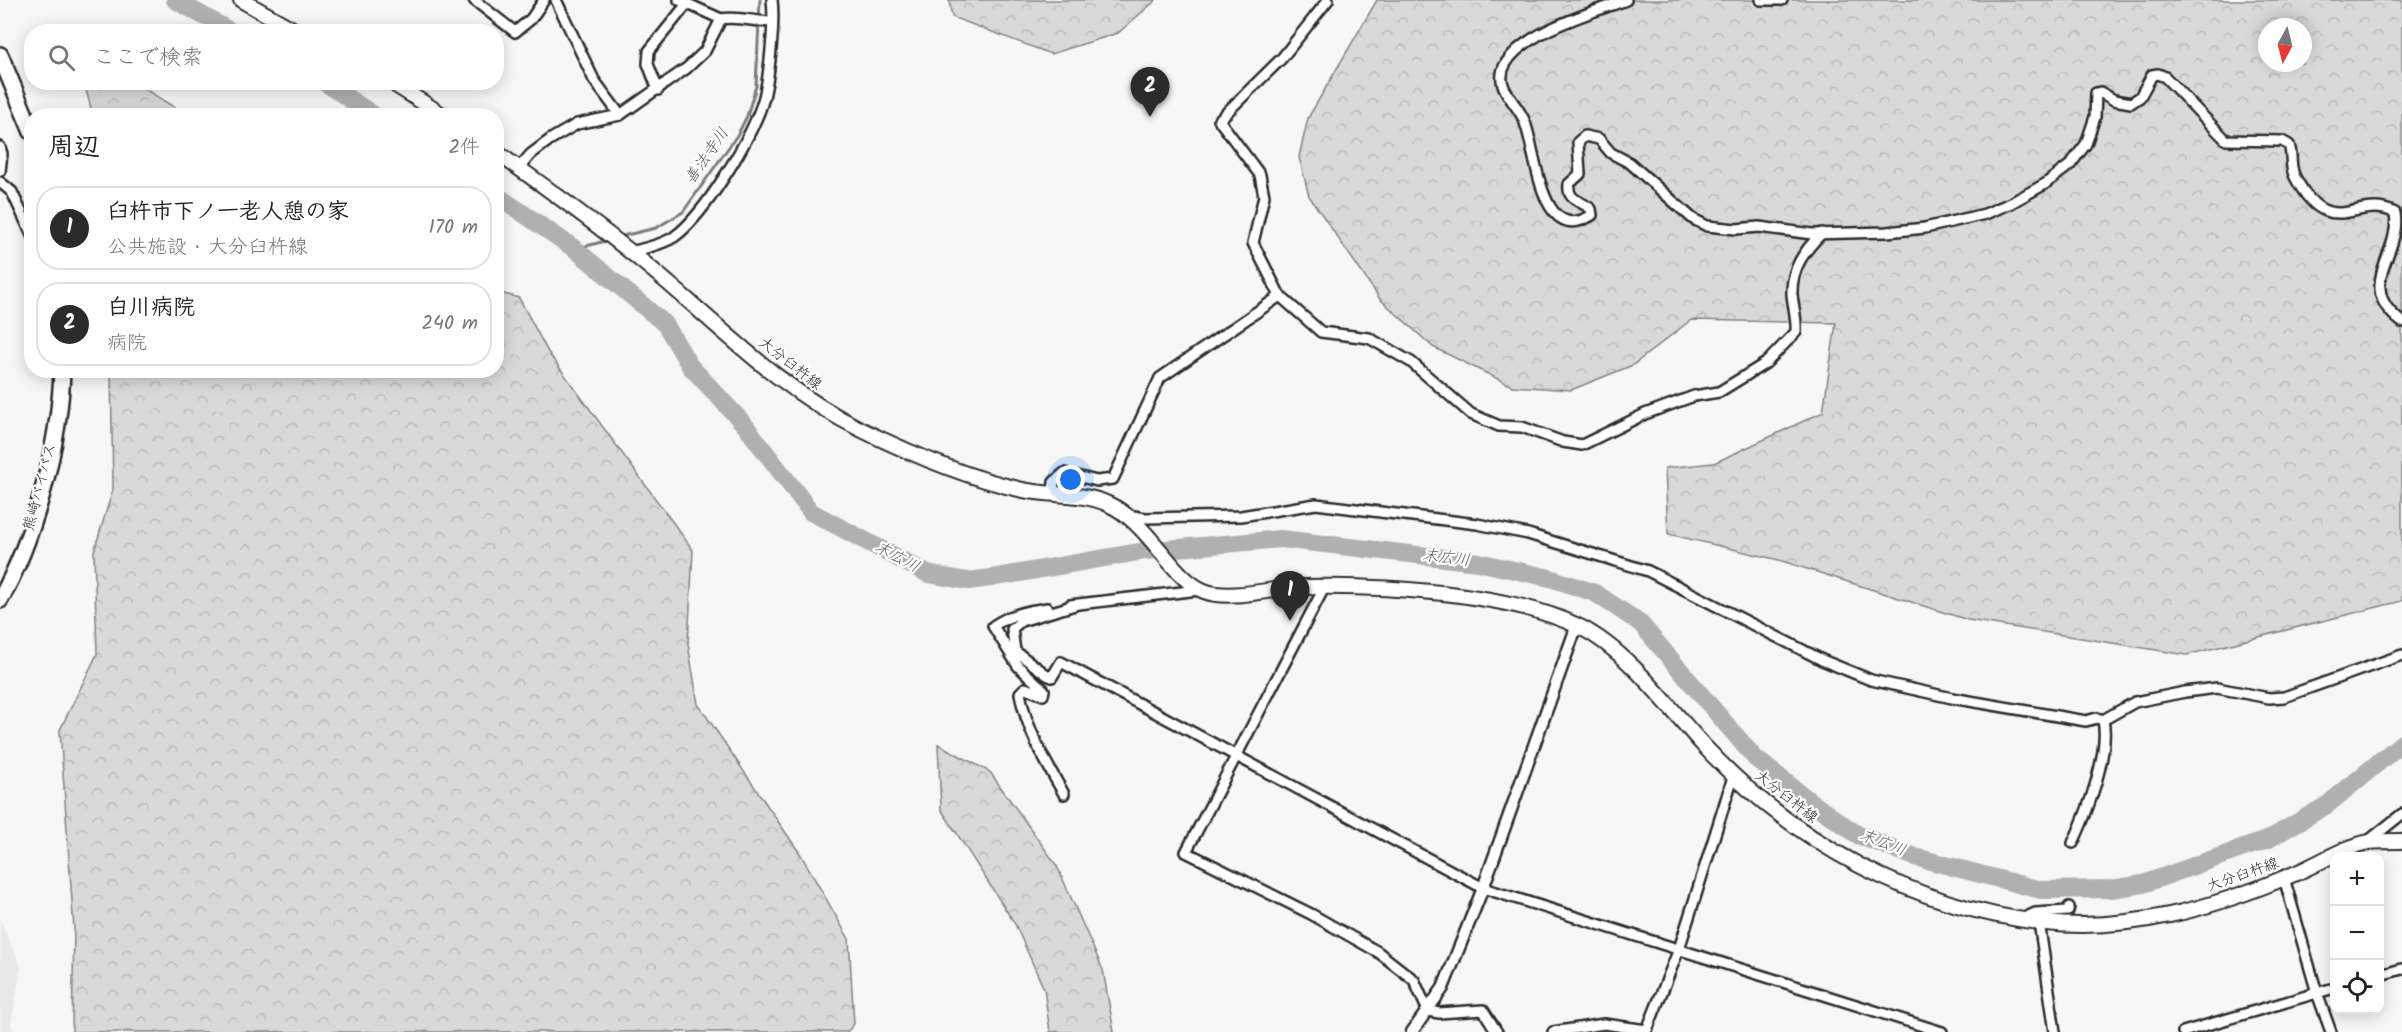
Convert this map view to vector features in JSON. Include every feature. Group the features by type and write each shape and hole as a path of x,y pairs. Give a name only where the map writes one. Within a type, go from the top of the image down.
{"highway":[{"path":"0,55 24,113"},
{"name":"熊崎バイパス","path":"0,600 34,520 47,472 62,390 62,378"}],"main road":[{"path":"241,0 284,24"},
{"path":"403,90 432,108"},
{"name":"大分臼杵線","path":"504,158 605,229 783,383 861,430 944,465 1015,488 1098,500 1128,515 1195,586 1221,595 1278,588 1325,586 1457,594 1529,610 1577,625 1619,654 1733,777 1787,822 1836,855 1895,883 1942,900 2022,919 2070,925 2151,920 2196,909 2284,878 2367,843 2402,841"}],"street":[{"path":"474,0 515,32 531,19 544,0"},
{"path":"556,0 594,80 620,115"},
{"path":"629,250 663,242 677,234 721,181 747,138 762,105 772,0"},
{"path":"1328,0 1282,57 1220,120 1260,175 1264,196 1253,243 1280,296 1321,332 1369,338 1411,362 1472,414 1499,426 1522,427 1563,442 1582,445 1645,414 1694,396 1719,392 1766,363 1796,332 1797,315 1792,294 1795,270 1806,250 1822,233"},
{"path":"1626,0 1536,38 1521,47 1506,64 1502,75 1503,88 1525,121 1545,195 1557,218 1572,223 1592,215 1591,209 1571,197 1568,191 1569,184 1580,174 1578,142 1585,136 1599,139 1611,153 1630,163 1694,219 1707,226 1736,229 1759,227 1812,234 1924,228 1985,214 2012,203 2045,184 2080,154 2092,128 2096,93 2100,92 2114,100 2131,103 2140,97 2152,75 2161,74 2226,140 2282,141 2289,145 2295,177 2323,212 2333,214 2373,210 2395,213 2401,231 2397,253 2386,279 2383,297 2386,309 2402,322"},
{"path":"1761,0 1782,0"},
{"path":"658,90 648,64 649,51 682,3 721,19 731,17 750,22 770,22"},
{"path":"519,168 531,154 577,124 620,115 658,90 699,59 721,19"},
{"path":"0,147 2,154 0,171"},
{"path":"0,182 12,192 24,218"},
{"path":"1053,494 1054,482 1064,473 1096,481 1113,479 1160,378 1280,296"},
{"path":"1128,515 1144,518 1241,516 1316,504 1477,524 1528,534 1648,571 1822,660 1871,680 2043,715 2086,721 2097,718 2103,720 2136,702 2217,688 2269,698 2284,698 2402,655"},
{"path":"1064,794 1048,766 1022,704 1020,693 1025,688 1043,695 1044,690 1018,666 993,626 1006,617 1023,611 1195,586"},
{"path":"1325,586 1186,852 1311,914 1377,952 1414,980 1428,1011"},
{"path":"1075,604 1015,625 1011,634 1015,651 1025,661 1052,677 1061,662 1484,888 1942,1032"},
{"path":"1412,1032 1443,988 1484,888 1577,625"},
{"path":"2073,843 2099,766 2105,732 2103,720"},
{"path":"1552,1032 1604,1024 1647,1030 1679,949 1733,777"},
{"path":"2367,843 2402,814"},
{"path":"2284,878 2317,993 2331,1032"},
{"path":"2022,919 2035,913 2068,911 2069,907"},
{"path":"2039,922 2055,1032"},
{"path":"2384,974 2402,969"},
{"path":"2183,1032 2330,989"},
{"path":"1428,1011 1439,1013 1483,1010 1497,1032"}],"shaded area":[{"path":"0,919 21,967 11,1025 14,1032 0,1032"}],"green space":[{"path":"949,0 1156,0 1118,33 1051,54 952,17"},
{"path":"1377,0 2402,0 2402,601 2187,655 1968,620 1779,560 1668,534 1665,468 1714,463 1823,412 1836,323 1691,320 1633,365 1571,390 1512,386 1433,347 1380,299 1309,196 1299,157 1308,118"},
{"path":"86,90 146,90 176,108 91,108"},
{"path":"504,294 519,298 548,352 693,550 688,644 698,704 801,855 849,939 854,1024 847,1032 72,1032 74,930 60,730 97,654 94,551 113,489 111,378 504,378"},
{"path":"938,744 990,772 1057,866 1103,970 1114,1032 1050,1032 1044,989 1015,924 941,809"}],"waterway":[{"name":"末広川","path":"175,0 218,24"},
{"name":"善法寺川","path":"618,237 656,228 683,212 738,134 747,116 756,86 760,0"},
{"name":"末広川","path":"336,90 363,108"},
{"name":"末広川","path":"504,200 575,249 665,324 690,366 744,424 811,512 928,574 968,581 1144,551 1281,539 1478,562 1550,578 1595,593 1640,623 1755,758 1815,805 1858,835 1915,857 2041,890 2111,889 2143,884 2269,839 2327,805 2402,743"},
{"name":"善法寺川","path":"575,249 609,240"}],"place":[{"name":"白川病院","path":"1150,117"},
{"name":"臼杵市下ノ一老人憩の家","path":"1290,621"}]}
